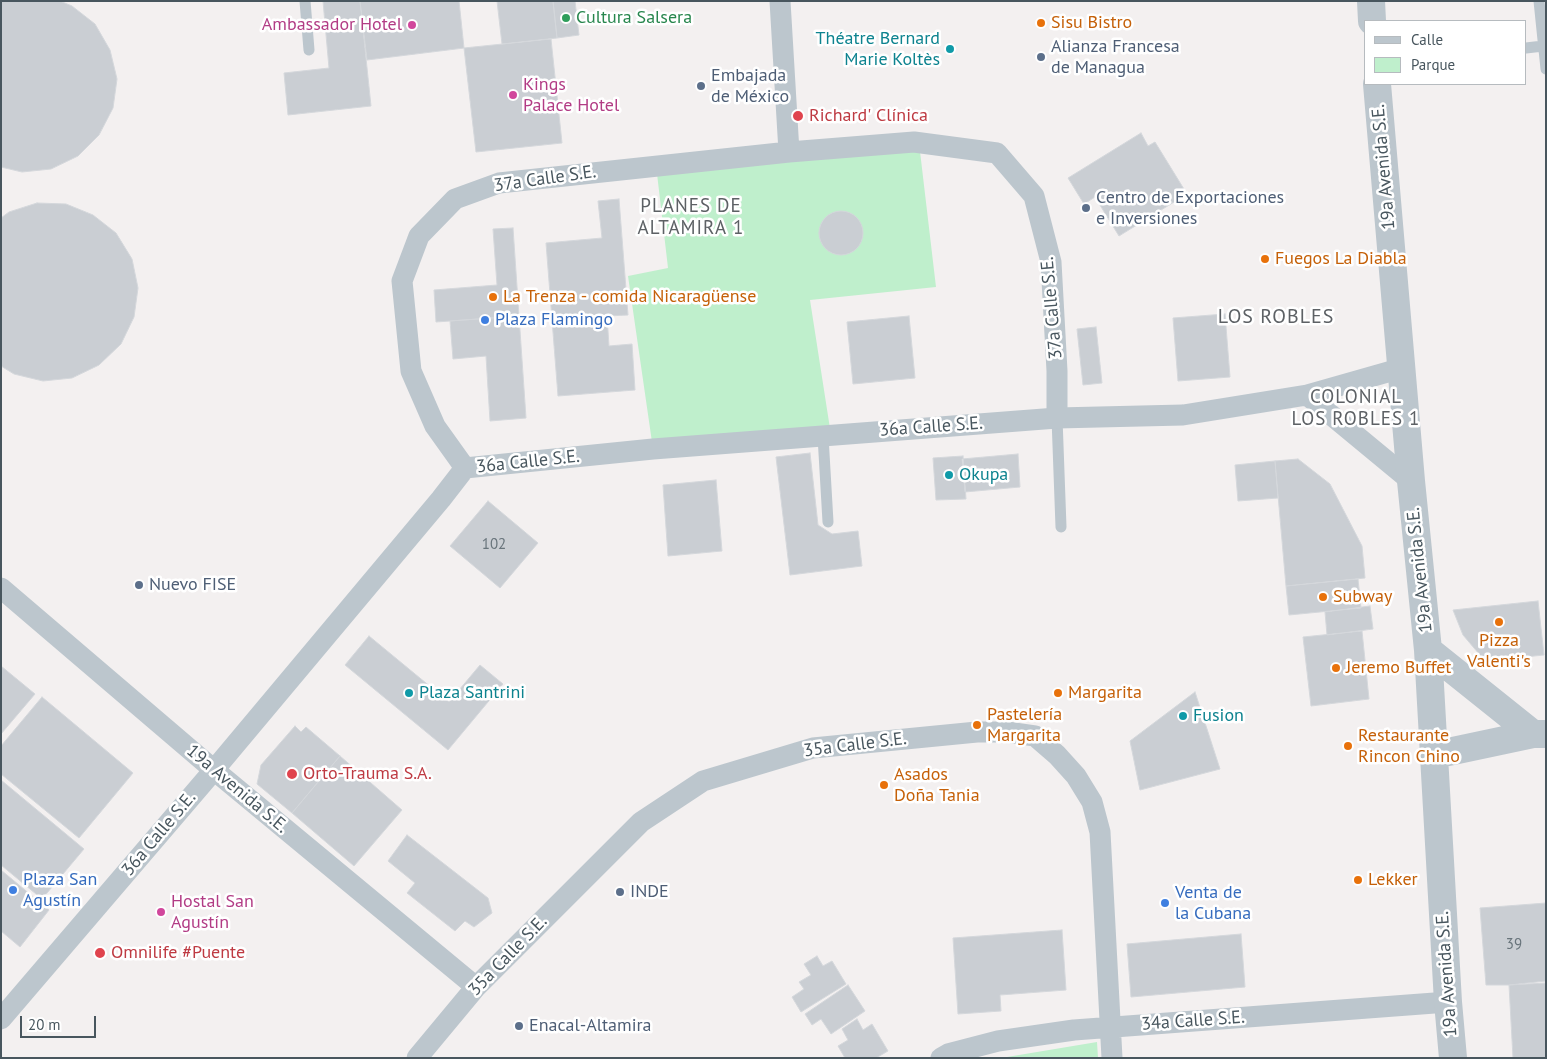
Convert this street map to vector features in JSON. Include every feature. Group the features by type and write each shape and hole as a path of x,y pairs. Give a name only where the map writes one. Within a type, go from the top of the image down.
{"street":[{"path":"780,1 789,152"},
{"path":"1371,1 1372,20"},
{"name":"19a Avenida S.E.","path":"1377,85 1411,481 1428,650 1448,1002 1453,1058"},
{"name":"37a Calle S.E.","path":"465,468 435,426 411,371 402,281 419,236 455,199 499,183 789,152 914,142 997,153 1034,196 1051,262 1057,371 1057,418"},
{"name":"36a Calle S.E.","path":"1,1019 214,770 465,468 653,449 1057,418 1183,415 1307,395 1402,368"},
{"path":"1307,395 1411,481"},
{"name":"19a Avenida S.E.","path":"1,588 214,770 476,987"},
{"path":"1428,650 1539,734"},
{"name":"35a Calle S.E.","path":"417,1058 476,987 641,822 703,781 813,748 977,732 1007,732 1035,736 1057,755 1076,776 1092,802 1100,832 1112,1058"},
{"path":"1434,755 1539,734"},
{"name":"34a Calle S.E.","path":"942,1058 948,1054 998,1041 1074,1030 1448,1002"}],"lane":[{"path":"305,1 309,50"},
{"path":"1540,1 1546,69"},
{"path":"1527,48 1543,46"},
{"path":"1057,418 1060,527"},
{"path":"823,436 828,522"}],"green space":[{"path":"919,143 936,287 810,300 831,435 653,449 628,276 668,268 656,165"},
{"path":"1097,1042 1098,1058 1001,1058"}],"building":[{"path":"1,1 60,1 72,6 95,24 110,50 117,79 113,108 99,135 78,156 51,169 22,172 1,167"},
{"path":"323,1 360,1 371,106 288,115 284,73 329,68"},
{"name":"Ambassador Hotel","path":"360,1 459,1 464,48 367,60"},
{"path":"497,1 553,1 557,38 502,44"},
{"name":"Cultura Salsera","path":"553,1 575,1 579,35 557,38"},
{"name":"Kings Palace Hotel","path":"551,39 562,143 476,152 464,48"},
{"path":"1141,133 1148,146 1155,142 1187,194 1119,236 1095,197 1084,204 1068,178"},
{"path":"619,199 628,315 607,316 609,346 632,344 635,390 558,396 546,243 602,238 598,201"},
{"path":"37,203 66,204 93,215 116,233 132,259 138,288 134,317 121,344 99,365 72,378 43,381 14,374 1,366 1,218 9,212"},
{"path":"845,211 857,217 862,224 862,242 857,249 850,254 837,255 829,252 822,245 819,229 822,221 829,214"},
{"path":"513,228 519,316 436,322 434,290 497,285 493,229"},
{"path":"1225,314 1230,377 1178,381 1173,318"},
{"path":"519,316 526,418 490,421 486,356 453,359 450,321"},
{"path":"909,316 915,378 853,384 847,322"},
{"path":"1096,327 1102,383 1083,385 1077,329"},
{"path":"810,453 818,525 832,534 858,531 862,566 790,575 776,457"},
{"path":"1018,454 1020,487 965,492 962,459"},
{"name":"Okupa","path":"963,456 966,499 936,500 933,458"},
{"path":"1298,459 1330,484 1362,546 1365,578 1286,586 1275,461"},
{"path":"1275,461 1278,498 1238,501 1235,465"},
{"path":"716,480 722,551 668,556 663,485"},
{"path":"488,501 538,543 500,588 450,546"},
{"name":"Subway","path":"1358,579 1361,608 1289,615 1286,586"},
{"name":"Pizza Valenti's","path":"1538,601 1544,655 1485,661 1463,635 1453,610"},
{"path":"1370,606 1373,629 1327,635 1325,612"},
{"name":"Jeremo Buffet","path":"1362,631 1369,699 1311,706 1303,637"},
{"name":"Plaza Santrini","path":"369,636 449,702 480,665 503,684 448,750 345,665"},
{"path":"1,666 35,694 1,734"},
{"name":"Fusion","path":"1195,692 1220,769 1140,790 1130,741"},
{"path":"42,697 133,773 79,838 1,774 1,746"},
{"name":"Orto-Trauma S.A.","path":"295,726 301,732 306,727 340,756 292,813 257,784 261,765"},
{"path":"340,756 402,810 354,866 292,813"},
{"path":"1,780 84,849 42,899 1,865"},
{"path":"407,835 488,898 492,913 474,927 465,921 455,931 407,893 415,883 388,861"},
{"name":"Plaza San Agustín","path":"1,870 49,910 20,947 1,931"},
{"path":"1546,903 1546,981 1509,985 1486,985 1480,908"},
{"path":"1062,930 1066,990 1000,995 1001,1011 958,1014 953,938"},
{"path":"1241,934 1245,987 1131,997 1127,944"},
{"path":"817,956 823,966 832,961 846,984 801,1012 792,997 804,989 799,982 811,975 804,964"},
{"path":"1546,983 1546,1058 1513,1058 1509,985"},
{"path":"848,985 865,1011 831,1034 821,1019 812,1025 805,1014"},
{"path":"857,1019 863,1030 872,1024 888,1051 876,1058 845,1058 838,1046 848,1040 842,1029"}],"place":[{"name":"Cultura Salsera","path":"566,18"},
{"name":"Sisu Bistro","path":"1041,23"},
{"name":"Ambassador Hotel","path":"412,25"},
{"name":"Théatre Bernard Marie Koltès","path":"950,49"},
{"name":"Alianza Francesa de Managua","path":"1041,57"},
{"name":"Embajada de México","path":"701,86"},
{"name":"Kings Palace Hotel","path":"513,95"},
{"name":"Richard' Clínica","path":"798,116"},
{"name":"Centro de Exportaciones e Inversiones","path":"1086,208"},
{"name":"Fuegos La Diabla","path":"1265,259"},
{"name":"La Trenza - comida Nicaragüense","path":"493,297"},
{"name":"Plaza Flamingo","path":"485,320"},
{"name":"Okupa","path":"949,475"},
{"name":"Nuevo FISE","path":"139,585"},
{"name":"Subway","path":"1323,597"},
{"name":"Pizza Valenti's","path":"1499,622"},
{"name":"Jeremo Buffet","path":"1336,668"},
{"name":"Plaza Santrini","path":"409,693"},
{"name":"Margarita","path":"1058,693"},
{"name":"Fusion","path":"1183,716"},
{"name":"Pastelería Margarita","path":"977,725"},
{"name":"Restaurante Rincon Chino","path":"1348,746"},
{"name":"Orto-Trauma S.A.","path":"292,774"},
{"name":"Asados Doña Tania","path":"884,785"},
{"name":"Lekker","path":"1358,880"},
{"name":"Plaza San Agustín","path":"13,890"},
{"name":"INDE","path":"620,892"},
{"name":"Venta de la Cubana","path":"1165,903"},
{"name":"Hostal San Agustín","path":"161,912"},
{"name":"Omnilife #Puente","path":"100,953"},
{"name":"Enacal-Altamira","path":"519,1026"}],"district":[{"name":"PLANES DE ALTAMIRA 1","path":"691,218"},
{"name":"LOS ROBLES","path":"1276,317"},
{"name":"COLONIAL LOS ROBLES 1","path":"1356,409"}]}
